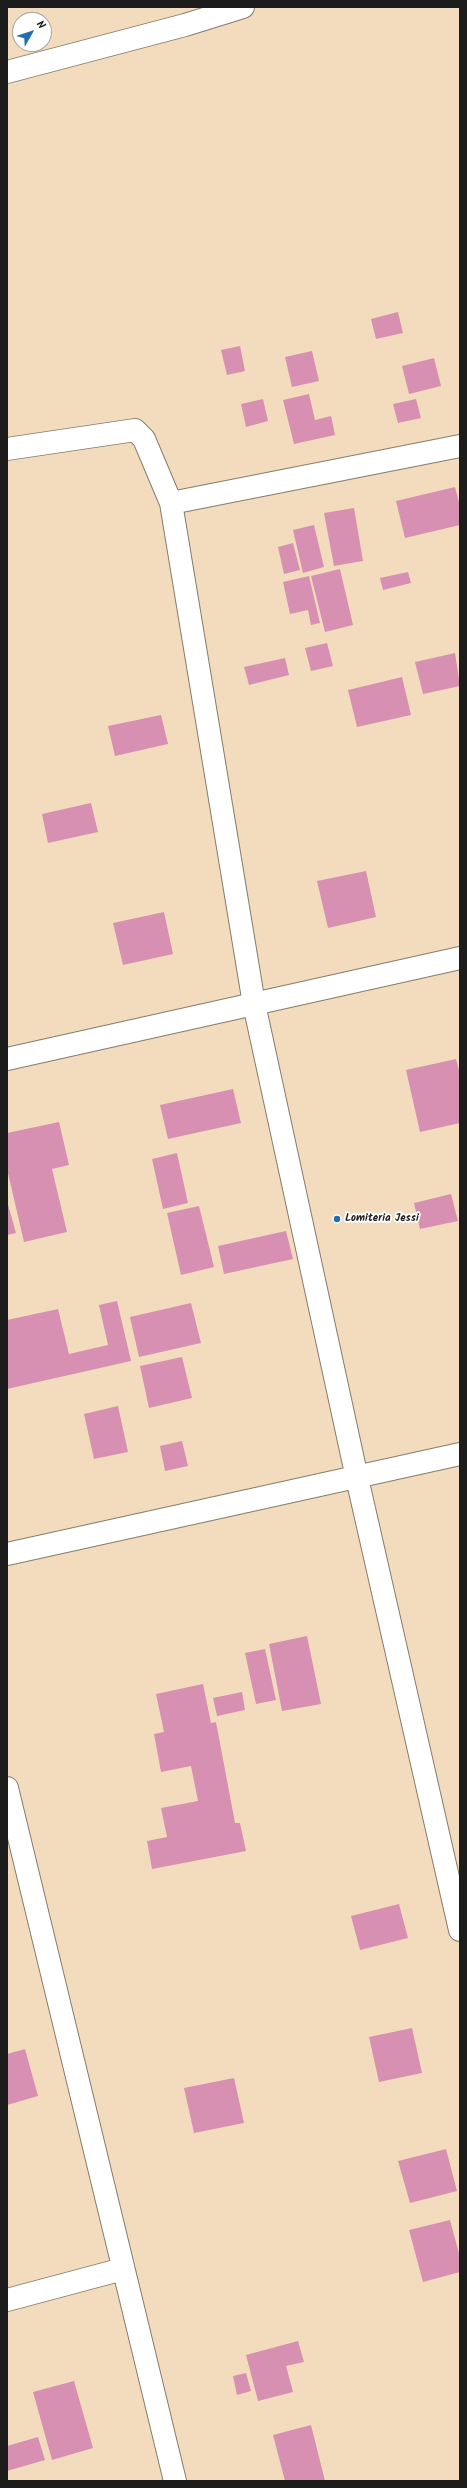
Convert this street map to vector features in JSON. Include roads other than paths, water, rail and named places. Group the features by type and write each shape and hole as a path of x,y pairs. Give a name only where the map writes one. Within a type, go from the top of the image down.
{"street":[{"path":"7,72 185,25 243,7"},
{"path":"7,449 135,430 144,439 171,503 254,1004 357,1478 460,1930"},
{"path":"171,503 460,446"},
{"path":"7,1059 460,958"},
{"path":"7,1554 357,1478 460,1454"},
{"path":"7,1788 175,2481"},
{"path":"7,2300 123,2269"}],"place":[{"name":"Lomiteria Jessi","path":"337,1219"}]}
